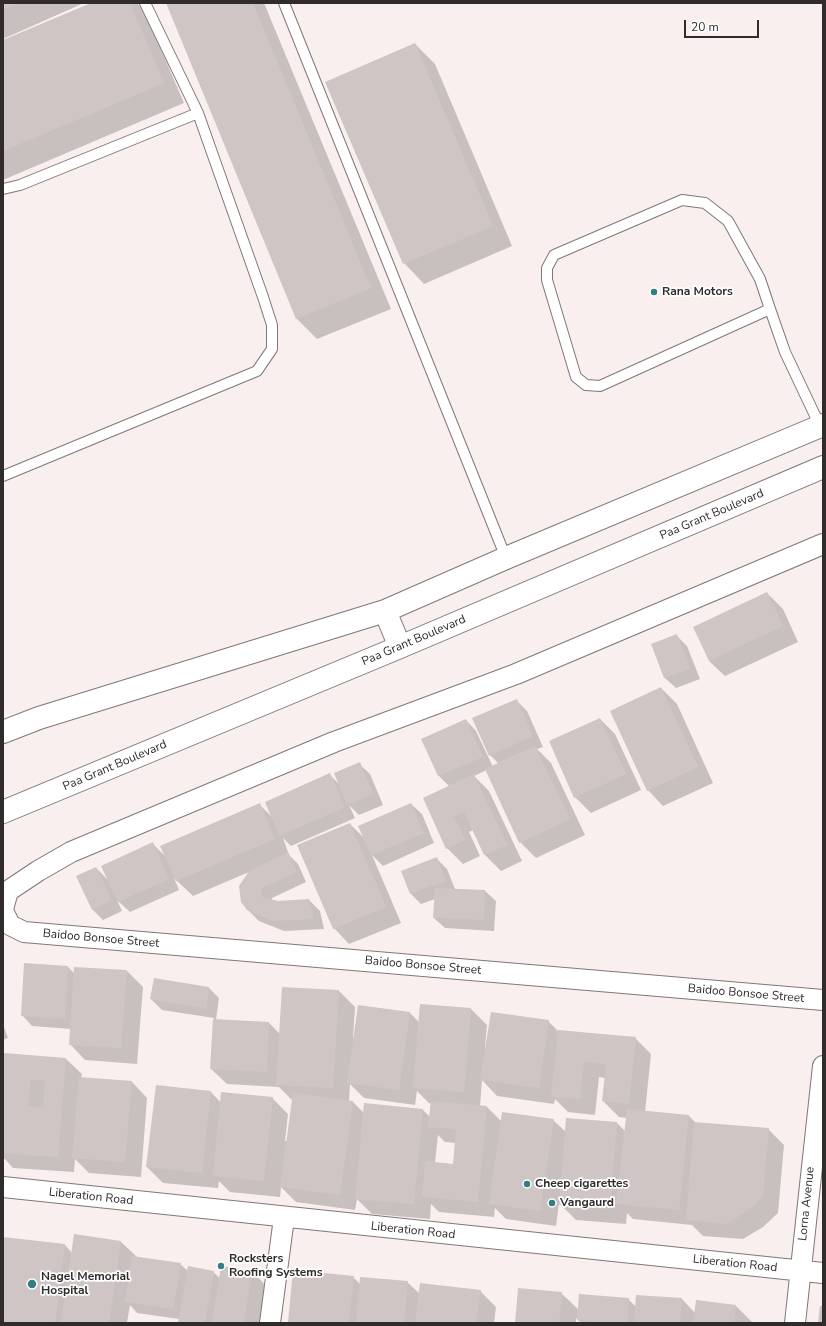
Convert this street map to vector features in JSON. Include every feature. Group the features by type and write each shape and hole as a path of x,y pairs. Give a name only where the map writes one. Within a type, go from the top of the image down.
{"main road":[{"path":"3,732 47,716 386,611 506,558 822,426"},
{"name":"Paa Grant Boulevard","path":"3,812 400,647 823,467"},
{"path":"386,611 400,647"}],"street":[{"path":"3,910 8,891 38,871 71,852 334,742 523,671 823,544"},
{"name":"Baidoo Bonsoe Street","path":"3,910 10,925 24,932 823,1000"},
{"name":"Lorna Avenue","path":"795,1323 823,1066"},
{"name":"Liberation Road","path":"3,1187 284,1218 823,1273"},
{"path":"270,1323 284,1218"}],"lane":[{"path":"3,476 257,371 272,349 272,325 198,113 145,3"},
{"path":"284,3 506,558"},
{"path":"3,189 20,185 198,113"},
{"path":"770,309 600,386 586,385 576,377 546,280 547,268 554,255 682,200 705,203 728,220 760,279 785,352 822,426"}],"building":[{"path":"3,3 18,3 3,10"},
{"path":"91,3 130,3 164,83 3,151 3,40"},
{"path":"166,3 253,3 371,288 296,319"},
{"path":"415,43 493,226 403,264 325,82"},
{"path":"767,592 783,626 709,661 693,627"},
{"path":"677,634 690,669 664,678 651,644"},
{"path":"661,687 698,767 647,791 610,711"},
{"path":"517,699 533,736 489,756 472,718"},
{"path":"600,718 626,774 574,798 549,741"},
{"path":"466,719 483,757 438,776 421,739"},
{"path":"535,746 570,819 519,843 485,769"},
{"path":"360,762 373,794 347,805 334,773"},
{"path":"330,773 345,807 279,836 265,802"},
{"path":"474,774 507,845 484,855 464,812 454,816 465,840 446,849 423,798"},
{"path":"260,803 275,839 176,881 160,846"},
{"path":"411,803 424,833 371,855 358,826"},
{"path":"350,823 386,907 333,929 297,845"},
{"path":"153,842 169,879 118,902 101,866"},
{"path":"288,852 297,872 261,888 262,897 278,901 309,899 314,919 272,921 247,910 241,902 239,886 249,871"},
{"path":"437,857 446,881 410,894 401,871"},
{"path":"96,867 112,900 92,910 76,876"},
{"path":"435,888 485,890 484,920 433,918"},
{"path":"24,963 68,966 65,1019 21,1016"},
{"path":"74,967 127,970 121,1048 69,1045"},
{"path":"154,978 209,987 206,1009 150,999"},
{"path":"282,987 339,990 333,1088 276,1085"},
{"path":"420,1004 471,1008 464,1092 413,1088"},
{"path":"358,1005 410,1012 399,1090 347,1083"},
{"path":"491,1012 549,1020 539,1088 480,1080"},
{"path":"213,1019 269,1022 267,1072 210,1069"},
{"path":"558,1030 636,1037 629,1104 602,1101 606,1064 584,1062 580,1099 551,1097"},
{"path":"4,1053 66,1058 58,1157 3,1153","holes":["31,1079 45,1081 43,1107 28,1106"]},
{"path":"79,1077 132,1081 125,1162 72,1158"},
{"path":"156,1085 211,1091 202,1173 146,1167"},
{"path":"221,1092 273,1097 264,1181 213,1176"},
{"path":"293,1093 353,1101 340,1195 280,1187"},
{"path":"431,1101 487,1106 478,1202 422,1197 425,1161 453,1164 456,1129 428,1127"},
{"path":"364,1103 423,1109 414,1204 355,1199"},
{"path":"627,1109 689,1115 679,1210 616,1204"},
{"path":"502,1112 554,1119 540,1211 489,1204"},
{"path":"566,1118 617,1122 610,1209 559,1205"},
{"path":"694,1122 769,1128 763,1197 747,1211 727,1224 686,1220"},
{"path":"74,1234 121,1241 109,1323 61,1323"},
{"name":"Nagel Memorial Hospital","path":"3,1237 65,1244 55,1323 3,1323"},
{"path":"132,1256 181,1263 173,1309 125,1302"},
{"path":"188,1266 214,1271 205,1323 178,1323"},
{"path":"221,1266 252,1270 244,1323 212,1323"},
{"path":"293,1270 354,1276 349,1323 288,1323"},
{"path":"360,1277 408,1281 404,1323 356,1323"},
{"path":"420,1283 481,1290 476,1323 415,1323"},
{"path":"518,1288 562,1292 559,1323 515,1323"},
{"path":"579,1294 629,1298 627,1323 577,1320"},
{"path":"636,1295 682,1298 680,1323 634,1322"},
{"path":"696,1300 736,1305 734,1323 693,1323"},
{"path":"820,1306 823,1306 823,1323 818,1323"}],"place":[{"name":"Rana Motors","path":"654,292"},
{"name":"Cheep cigarettes","path":"527,1184"},
{"name":"Vangaurd","path":"552,1203"},
{"name":"Rocksters Roofing Systems","path":"221,1266"},
{"name":"Nagel Memorial Hospital","path":"32,1284"}]}
